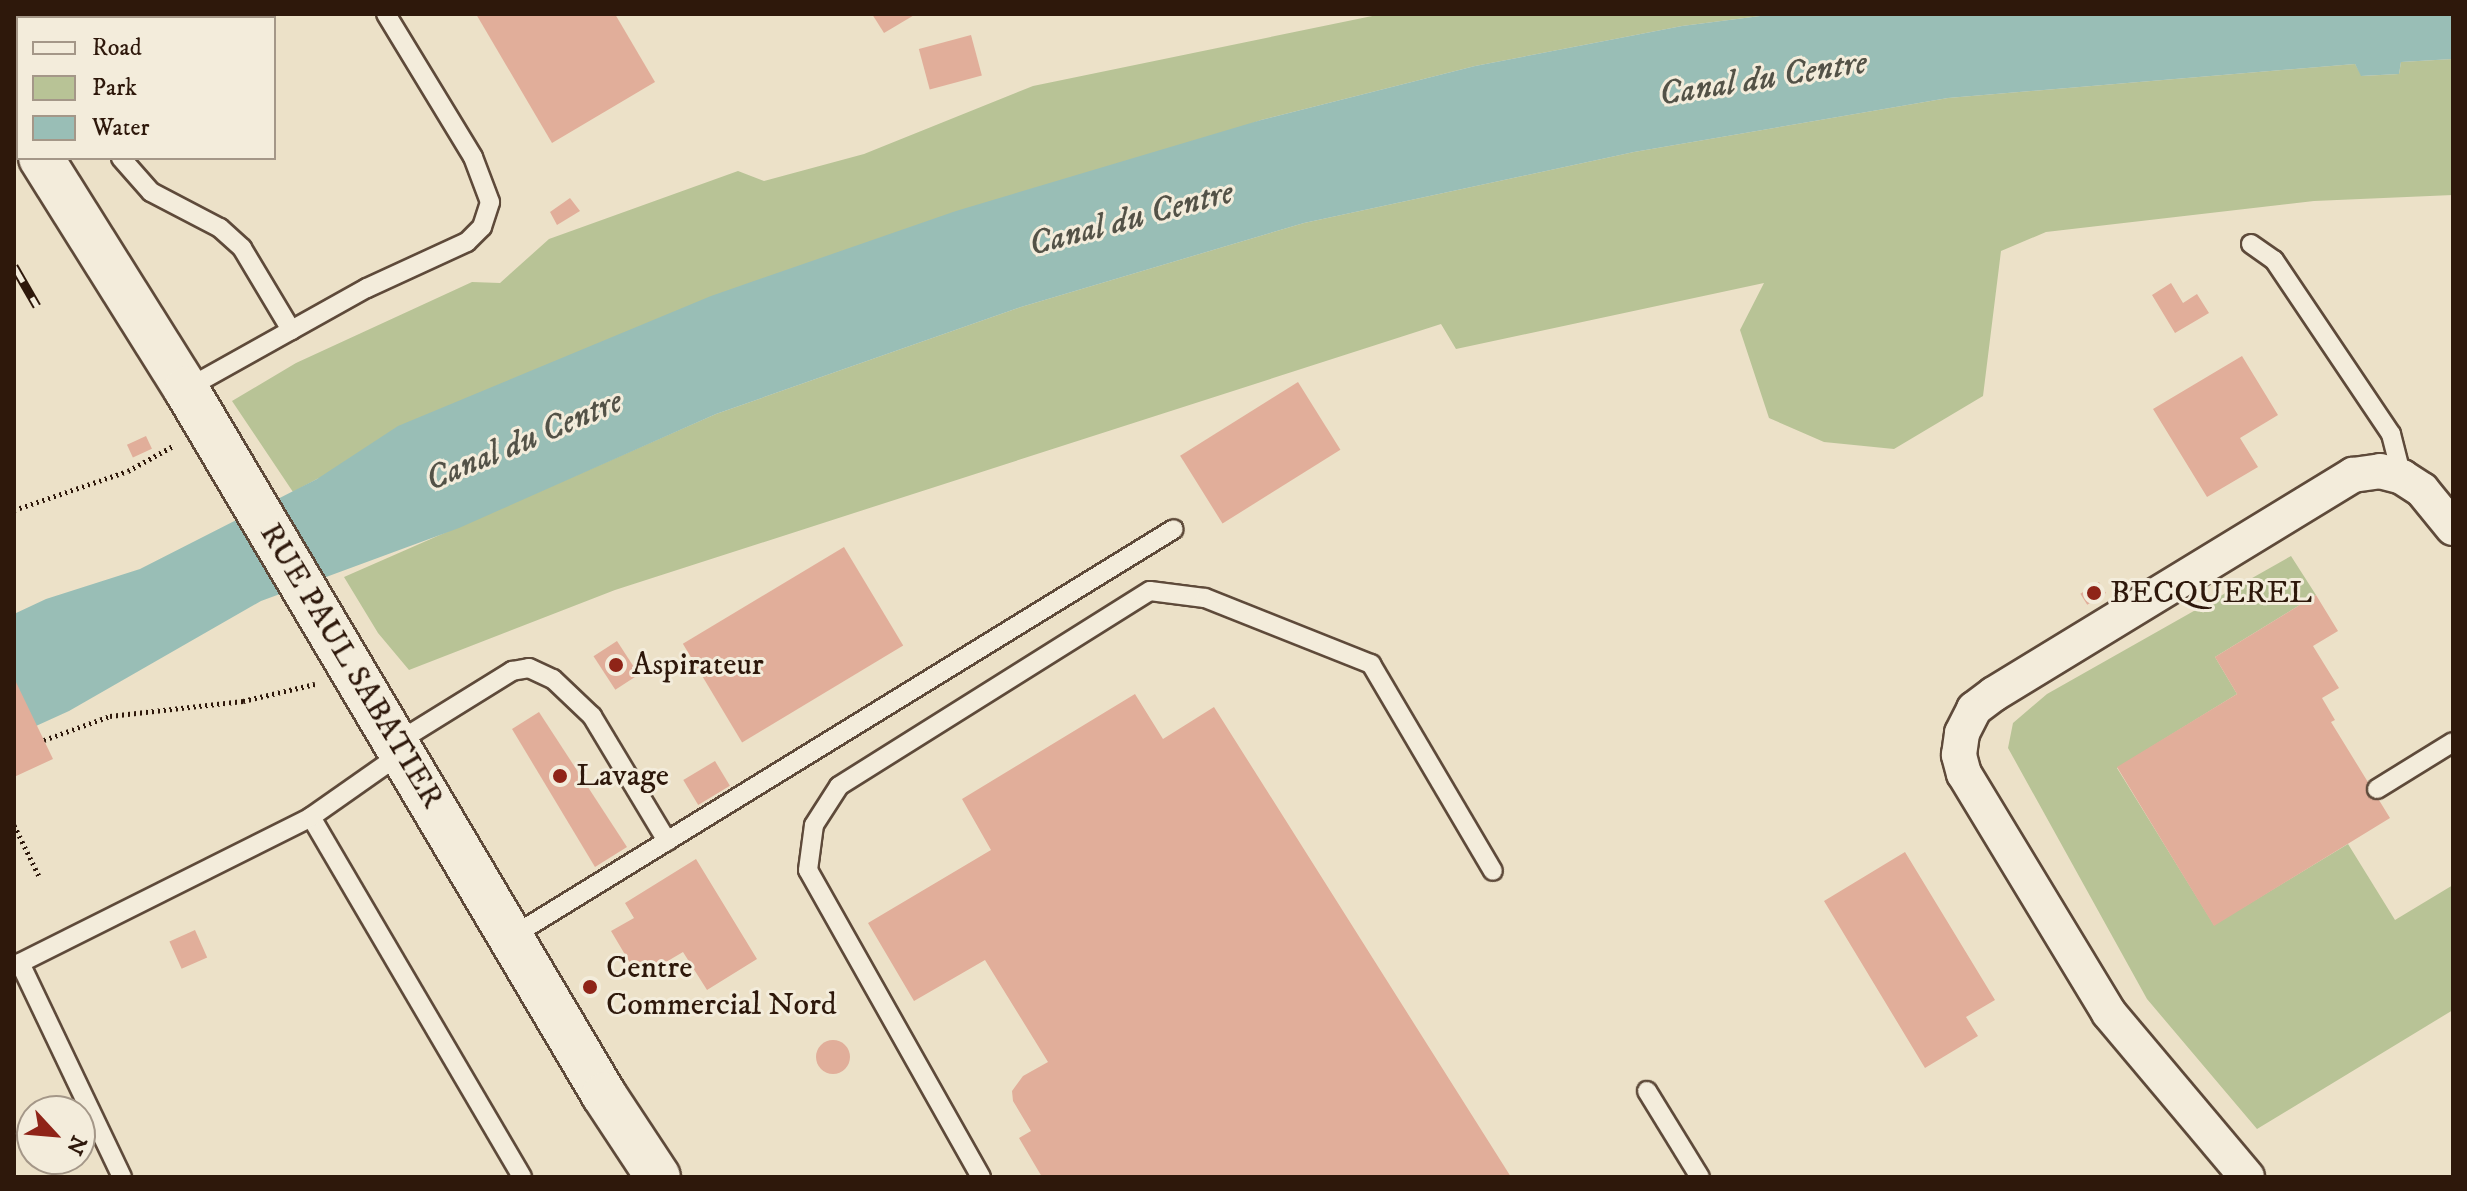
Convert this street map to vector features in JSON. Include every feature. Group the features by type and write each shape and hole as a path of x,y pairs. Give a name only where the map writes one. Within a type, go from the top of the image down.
{"main road":[{"name":"RUE PAUL SABATIER","path":"42,160 213,433 604,1095 658,1177"}],"street":[{"path":"2247,1177 2109,1013 1964,774 1959,755 1962,733 1974,709 1994,694 2353,475 2380,471 2402,477 2422,490 2453,528"}],"lane":[{"path":"186,389 367,288 467,242 482,227 490,202 473,157 386,14"},
{"path":"123,160 151,192 220,228 242,248 291,330"},
{"path":"2251,244 2274,260 2391,434 2402,477"},
{"path":"511,937 1174,529"},
{"path":"981,1177 808,870 814,825 839,786 1150,591 1205,598 1371,664 1493,871"},
{"path":"122,1177 20,963 311,817 399,748 512,671 529,668 553,679 592,716 667,841"},
{"path":"2377,789 2453,742"},
{"path":"311,817 522,1177"},
{"path":"1647,1091 1700,1177"}],"path":[{"path":"14,510 128,471 213,433"},
{"path":"44,740 110,716 243,701 309,687 352,667"},
{"path":"14,825 40,878"}],"green space":[{"path":"1382,14 1776,14 1682,26 1475,66 1261,120 317,479 293,492 232,401 296,363 472,282 500,283 549,239 738,171 764,181 864,154 1033,86"},
{"path":"2453,59 2453,195 2314,201 2046,232 2001,251 1983,396 1894,449 1824,442 1769,418 1740,330 1764,283 1456,349 1441,324 615,590 409,670 378,633 344,577 716,414 1021,307 1304,223 1634,152 1948,98 2355,64 2362,76 2399,74 2401,62"},
{"path":"2291,556 2316,595 2215,657 2237,694 2117,768 2214,925 2348,844 2395,920 2453,885 2453,1010 2257,1129 2147,999 2008,748 2013,723 2047,694"}],"water":[{"name":"Canal du Centre","path":"1776,14 2453,14 2453,59 2401,62 2399,74 2361,76 2355,64 1948,98 1634,152 1304,223 1021,307 716,414 459,528 261,601 69,711 14,736 14,614 46,599 140,569 317,479 398,426 711,296 956,211 1261,120 1475,66 1682,26"}],"building":[{"path":"49,14 198,14 198,16"},
{"path":"476,14 615,14 655,82 552,143"},
{"path":"872,14 916,14 884,33"},
{"path":"971,35 982,76 930,90 919,49"},
{"path":"570,198 580,211 557,225 550,212"},
{"path":"2171,283 2183,303 2197,294 2209,313 2175,333 2152,295"},
{"path":"2242,356 2278,415 2240,438 2258,467 2207,497 2153,409"},
{"path":"1298,382 1340,450 1223,524 1180,456"},
{"path":"146,436 152,449 133,458 127,445"},
{"path":"844,547 903,646 742,742 683,644"},
{"name":"BECQUEREL","path":"2099,582 2106,593 2087,605 2080,594"},
{"path":"2316,595 2338,631 2313,646 2339,688 2322,698 2335,720 2331,722 2390,818 2214,926 2117,767 2237,694 2215,657"},
{"name":"Aspirateur","path":"617,641 639,675 615,690 594,656"},
{"path":"14,678 53,759 14,777"},
{"path":"1135,694 1163,739 1214,707 1511,1177 1042,1177 1019,1138 1031,1131 1013,1101 1012,1091 1023,1076 1048,1062 985,960 914,1001 868,923 991,850 962,799"},
{"name":"Lavage","path":"539,712 627,847 595,867 512,729"},
{"path":"715,761 730,786 698,805 683,780"},
{"path":"1905,852 1995,1000 1966,1017 1978,1036 1925,1068 1824,901"},
{"path":"696,859 757,959 707,990 683,952 639,978 611,931 634,918 625,903"},
{"path":"195,930 207,957 182,969 169,941"},
{"path":"833,1040 845,1045 850,1057 845,1069 833,1074 821,1069 816,1057 821,1045"}],"railway":[{"path":"14,266 37,306"}],"place":[{"name":"BECQUEREL","path":"2094,593"},
{"name":"Aspirateur","path":"616,665"},
{"name":"Lavage","path":"560,776"},
{"name":"Centre Commercial Nord","path":"590,987"}]}
